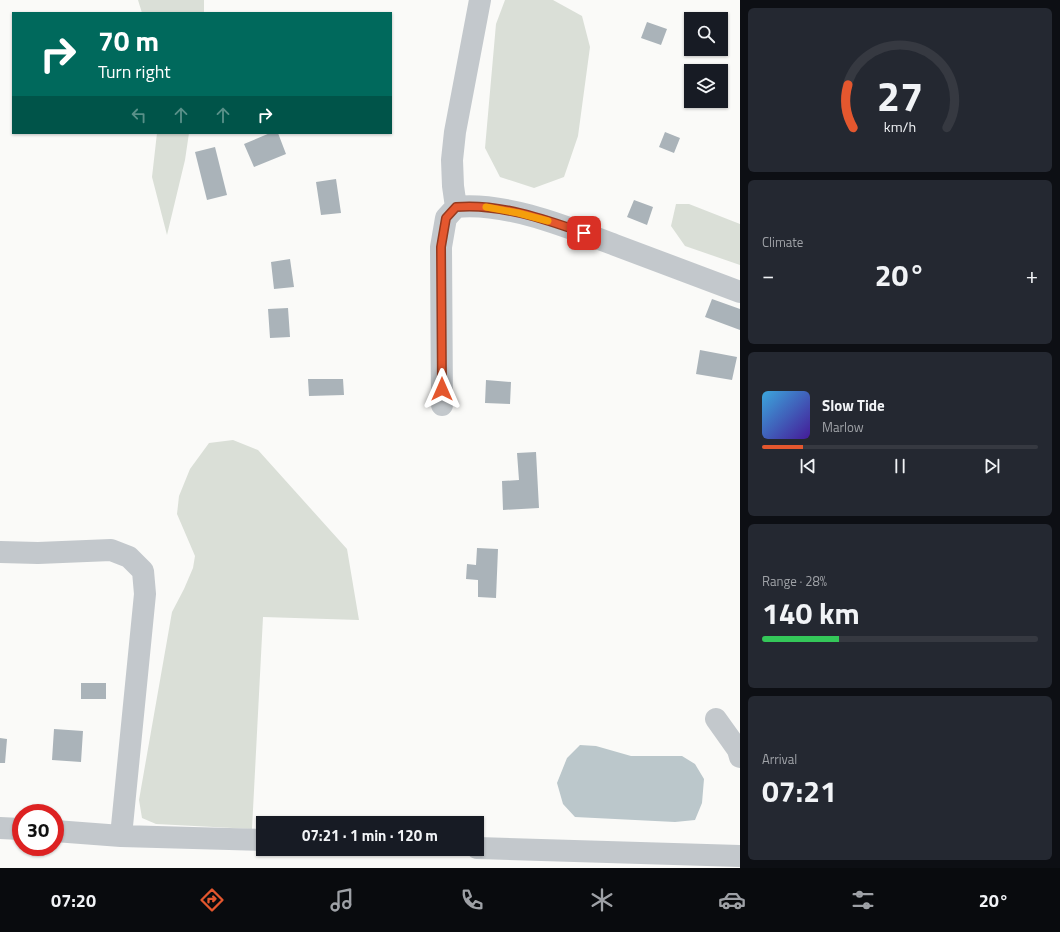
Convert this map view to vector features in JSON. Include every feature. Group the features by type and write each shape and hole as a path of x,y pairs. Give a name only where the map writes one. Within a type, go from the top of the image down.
{"street":[{"path":"456,207 453,186 452,160 455,132 480,0"},
{"path":"442,404 441,247 446,218 456,207 473,205 518,213 556,223 740,292"},
{"path":"0,552 38,553 111,550 129,557 143,571 145,594 121,836"},
{"path":"716,719 738,750 740,757"},
{"path":"0,828 12,829"},
{"path":"64,832 121,836 256,840"},
{"path":"484,848 740,856"}],"shaded area":[{"path":"138,0 204,0 204,12 142,12"},
{"path":"505,0 553,0 582,16 590,47 578,136 564,177 534,188 500,177 485,148 496,24"},
{"path":"157,134 189,134 185,160 167,235 152,177"},
{"path":"676,204 689,204 740,224 740,265 685,246 671,226"},
{"path":"233,440 258,450 347,549 359,620 263,617 252,829 156,824 142,818 139,800 172,612 193,568 195,556 177,514 179,496 190,469 209,443"},
{"path":"580,745 596,746 631,756 682,756 695,764 704,779 702,803 695,820 675,822 575,817 563,804 557,783 567,758"}],"building":[{"path":"647,22 667,29 661,45 641,38"},
{"path":"665,132 680,138 674,153 659,147"},
{"path":"268,134 278,134 286,154 254,167 244,144"},
{"path":"215,147 227,195 207,200 195,152"},
{"path":"336,179 341,213 321,215 316,182"},
{"path":"634,200 653,207 647,225 627,217"},
{"path":"290,259 294,287 274,289 271,262"},
{"path":"712,299 740,309 740,330 705,317"},
{"path":"288,308 290,337 270,338 268,309"},
{"path":"700,350 737,357 732,380 696,374"},
{"path":"308,379 343,379 344,395 309,396"},
{"path":"486,380 511,382 510,404 485,403"},
{"path":"536,452 539,508 503,510 502,481 519,480 517,453"},
{"path":"477,548 498,549 496,598 478,597 478,580 466,579 467,564 476,565"},
{"path":"81,683 106,683 106,699 81,699"},
{"path":"54,729 83,731 81,762 52,760"},
{"path":"0,738 7,739 5,763 0,763"}],"slow traffic":[{"path":"486,207 548,221"}],"route":[{"path":"442,389 441,247 446,218 456,207 473,205 518,213 556,223 584,233"}]}
